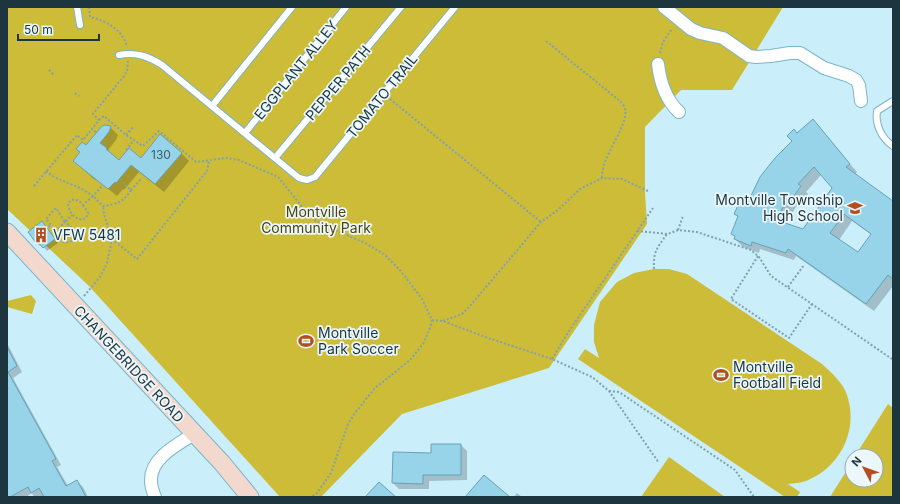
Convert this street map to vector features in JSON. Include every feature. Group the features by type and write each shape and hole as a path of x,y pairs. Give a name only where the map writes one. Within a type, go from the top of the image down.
{"main road":[{"name":"CHANGEBRIDGE ROAD","path":"7,232 222,463 250,497"}],"street":[{"path":"664,7 678,23 700,33 723,38 750,56 756,57 800,53 824,68 843,73 856,80 859,85 861,101"},
{"path":"658,64 659,74 666,93 672,106 679,112"},
{"path":"154,497 150,483 153,468 162,457 175,446 194,434"}],"lane":[{"path":"77,7 80,25"},
{"path":"212,106 292,7"},
{"name":"EGGPLANT ALLEY","path":"245,133 346,7"},
{"name":"PEPPER PATH","path":"275,158 401,7"},
{"name":"TOMATO TRAIL","path":"275,158 299,178 307,180 315,177 455,7"},
{"path":"119,55 137,54 149,57 162,65 275,158"},
{"path":"893,101 877,111 875,120 879,130 893,146"}],"path":[{"path":"658,64 660,53 668,33 678,23"},
{"path":"546,41 620,101 625,109 625,121 604,164 602,178"},
{"path":"49,70 54,75"},
{"path":"76,93 80,96"},
{"path":"384,94 542,222"},
{"path":"96,111 93,114 99,120"},
{"path":"34,186 77,135 83,140 104,116 126,135 143,146 159,131 196,162 226,158 239,160 278,177 304,209 317,222 364,243 384,254 400,270 422,299 432,320 430,328 423,344 410,360 374,388 355,413 348,424 331,473 316,493 311,497"},
{"path":"126,135 133,128"},
{"path":"92,129 96,132"},
{"path":"126,150 134,140"},
{"path":"112,239 137,259 207,171 209,161"},
{"path":"46,171 54,177 82,189 93,196 103,206 112,239 107,263 100,277 83,297"},
{"path":"103,206 117,203 126,199 131,190 142,178"},
{"path":"443,321 462,314 542,222 558,210 580,189 602,178 622,179 648,191"},
{"path":"123,183 131,190"},
{"path":"83,205 102,186"},
{"path":"74,199 83,205 88,213 86,218 82,220 77,219 68,209 68,204 74,199"},
{"path":"48,227 52,225 46,219 56,208 65,222 75,232 75,236 70,242 61,241 56,237"},
{"path":"552,359 566,334 653,208"},
{"path":"57,230 72,215"},
{"path":"678,230 683,216"},
{"path":"637,231 668,234 678,230 697,232 751,250 758,256 771,276 892,359"},
{"path":"654,269 653,256 658,246 668,234"},
{"path":"758,256 731,299 789,338 812,304"},
{"path":"788,287 804,265"},
{"path":"432,320 443,321 488,338 552,359 592,377 609,391 659,463"},
{"path":"609,391 619,392 735,470 754,497"}],"green space":[{"name":"Montville Community Park","path":"7,7 783,7 732,90 681,90 645,127 645,193 647,224 549,368 402,414 321,497 280,497 89,286 7,209"},
{"path":"654,269 669,269 687,274 822,364 843,386 850,408 848,434 844,446 837,457 818,475 806,481 788,484 800,492 797,497 785,497 578,359 585,349 599,358 594,342 594,325 600,302 617,282 634,273"},
{"path":"31,295 36,301 32,314 7,307 7,301"},
{"path":"888,404 893,408 893,497 830,497 844,475 844,488 884,488 884,448 860,448"},
{"path":"669,457 725,497 641,497"}],"building":[{"name":"Montville Township High School","path":"813,119 850,164 846,167 893,201 893,279 888,275 866,304 788,249 786,253 752,242 751,246 734,239 735,236 731,234 738,216 734,214 742,197 749,200 760,177 775,158 792,141 787,136 794,129 797,133","holes":["814,167 832,188 803,229 776,220 788,198 791,200 801,186 798,184","844,214 871,234 858,252 830,233"]},
{"path":"102,126 111,126 109,132 100,143 119,160 129,148 141,158 160,134 182,153 155,184 131,165 116,183 115,182 108,189 73,161 80,152 76,149 82,142 86,145"},
{"name":"VFW 5481","path":"42,221 55,239 43,248 38,242 36,243 28,232"},
{"path":"7,347 17,366 8,372 56,459 52,461 66,486 77,480 86,497 44,497 39,488 31,493 28,487 10,497 7,497"},
{"path":"431,444 461,444 461,475 423,475 423,484 392,483 393,452 431,453"},
{"path":"484,475 510,497 465,497"},
{"path":"379,482 396,497 365,497"}],"place":[{"name":"Montville Township High School","path":"855,208"},
{"name":"VFW 5481","path":"41,235"},
{"name":"Montville Park Soccer","path":"306,341"},
{"name":"Montville Football Field","path":"721,375"}]}
